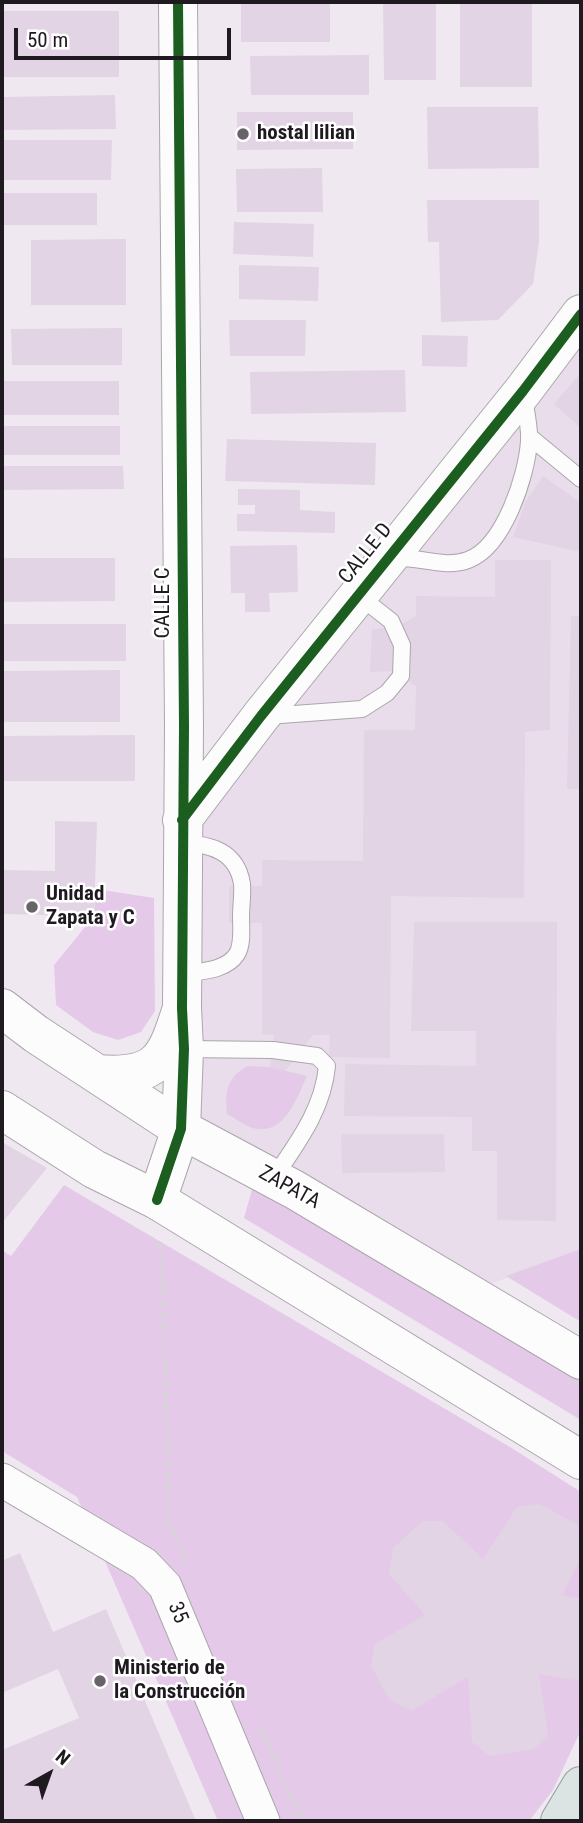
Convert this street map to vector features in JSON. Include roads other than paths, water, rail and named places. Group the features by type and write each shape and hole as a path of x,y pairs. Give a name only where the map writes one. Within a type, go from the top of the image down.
{"main road":[{"path":"560,1821 581,1786"}],"street":[{"name":"CALLE C","path":"157,1200 181,1129 184,1049 178,2"},
{"name":"CALLE D","path":"182,832 261,716 523,391 581,314"},
{"path":"184,726 202,742 214,746 238,747"},
{"path":"98,1074 137,1074 154,1066 170,1045 183,991"},
{"name":"ZAPATA","path":"2,1008 181,1129 274,1179 581,1360"},
{"path":"2,1110 94,1169 157,1200 581,1460"},
{"name":"35","path":"2,1480 144,1564 165,1586 263,1821"}],"lane":[{"path":"388,558 408,557 447,564 469,560 483,550 503,523 523,481 530,438 523,391"},
{"path":"530,438 581,479"},
{"path":"261,716 362,709 387,693 401,676 401,645 391,621 358,596"},
{"path":"182,832 222,853 237,869 242,884 241,940 237,953 221,968 183,991"},
{"path":"184,1049 273,1050 317,1056 327,1066 325,1086 311,1122 274,1179"}],"place":[{"name":"hostal lilian","path":"243,134"},
{"name":"Unidad Zapata y C","path":"32,907"},
{"name":"Ministerio de la Construcción","path":"100,1681"}]}
